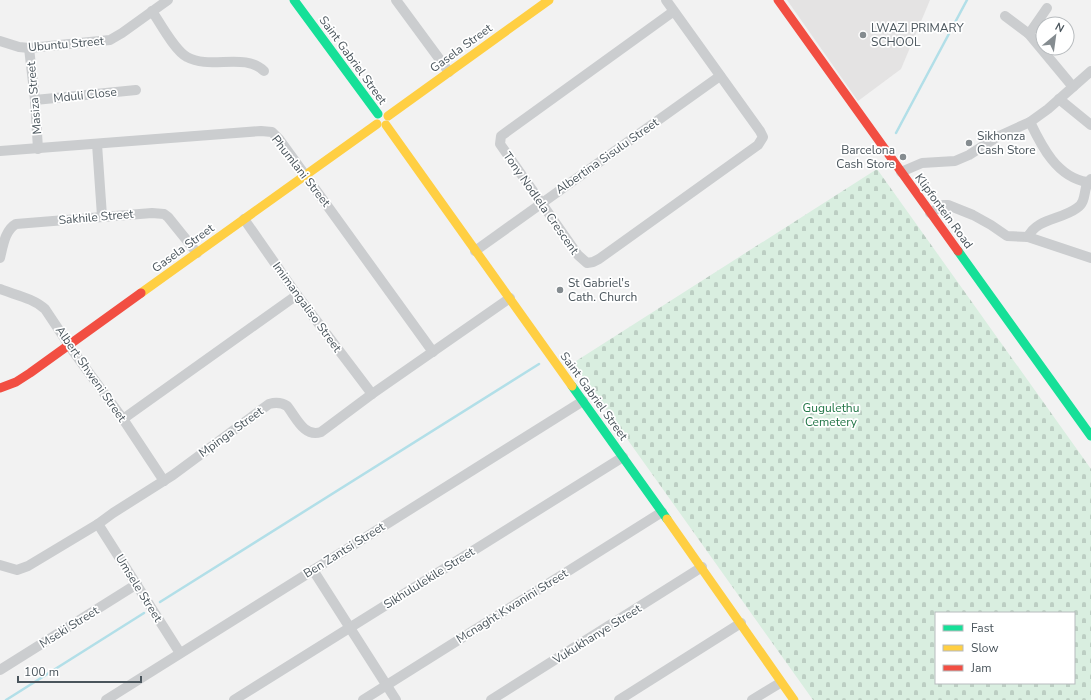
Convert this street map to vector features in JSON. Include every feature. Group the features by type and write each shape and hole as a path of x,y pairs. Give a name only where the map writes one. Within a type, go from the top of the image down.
{"street":[{"name":"Ubuntu Street","path":"0,41 19,47 29,48 110,40 168,0"},
{"name":"Saint Gabriel Street","path":"294,0 378,114 375,118 384,121 475,251 702,567 780,682 794,700"},
{"path":"397,0 449,72"},
{"name":"Gasela Street","path":"0,388 16,382 244,218 384,121 549,0"},
{"path":"666,0 720,76"},
{"name":"Klipfontein Road","path":"778,0 1091,436"},
{"path":"1029,34 1047,8"},
{"path":"152,11 176,47 186,57 202,62 240,62 254,64 259,66 264,71"},
{"name":"Tony Nodlela Crescent","path":"674,11 501,136 500,144 578,255 587,263 599,259 758,145 763,137 760,131 720,76"},
{"path":"1004,16 1029,34 1073,87"},
{"name":"Masiza Street","path":"29,48 35,100 38,149"},
{"path":"901,172 922,163 951,162 963,158 997,137 1030,122 1091,71"},
{"name":"Albertina Sisulu Street","path":"475,251 720,76"},
{"name":"Mduli Close","path":"35,100 136,90"},
{"path":"1059,99 1091,125"},
{"path":"1028,237 1031,231 1040,224 1079,207 1084,199 1089,180 1068,175 1051,158 1030,122"},
{"name":"Phumlani Street","path":"0,151 268,131 276,135 306,175 433,352"},
{"path":"97,144 102,216"},
{"path":"930,213 940,206 948,205 973,215 1007,236 1028,237 1091,258"},
{"name":"Sakhile Street","path":"0,258 7,234 12,226 16,224 152,213 164,214 172,221 197,253"},
{"name":"Imimangaliso Street","path":"244,218 297,294 372,394"},
{"name":"Albert Shweni Street","path":"0,289 40,304 45,309 123,419 164,481"},
{"path":"123,419 297,294"},
{"name":"Mpinga Street","path":"0,565 14,570 21,569 98,524 112,513 164,481 269,404 274,402 287,406 307,431 317,434 322,432 372,394 510,298"},
{"name":"Ben Zantsi Street","path":"106,700 582,401"},
{"name":"Sikhululekile Street","path":"234,700 623,457"},
{"name":"Mcnaght Kwanini Street","path":"363,700 662,512"},
{"name":"Umsele Street","path":"98,524 180,653"},
{"name":"Vukukhanye Street","path":"496,699 702,567"},
{"path":"313,570 396,700"},
{"name":"Mseki Street","path":"0,670 137,584"},
{"path":"618,700 741,623"},
{"path":"752,700 780,682"}],"shaded area":[{"name":"LWAZI PRIMARY SCHOOL","path":"787,0 930,0 901,69 858,101"}],"green space":[{"name":"Gugulethu Cemetery","path":"877,169 1091,469 1091,700 813,700 573,363"}],"waterway":[{"path":"896,133 967,0"},
{"path":"160,602 539,364"},
{"path":"6,700 144,613"}],"traffic: fast":[{"path":"294,0 378,114"},
{"path":"958,251 1091,436"},
{"path":"572,386 667,519"}],"traffic: slow":[{"path":"388,116 549,0"},
{"path":"141,293 377,124"},
{"path":"386,125 572,386"},
{"path":"667,519 794,700"}],"traffic: jam":[{"path":"778,0 958,251"},
{"path":"0,388 16,382 30,373 141,293"}],"place":[{"name":"LWAZI PRIMARY SCHOOL","path":"863,35"},
{"name":"Sikhonza Cash Store","path":"969,143"},
{"name":"Barcelona Cash Store","path":"903,157"},
{"name":"St Gabriel's Cath. Church","path":"560,290"}]}
